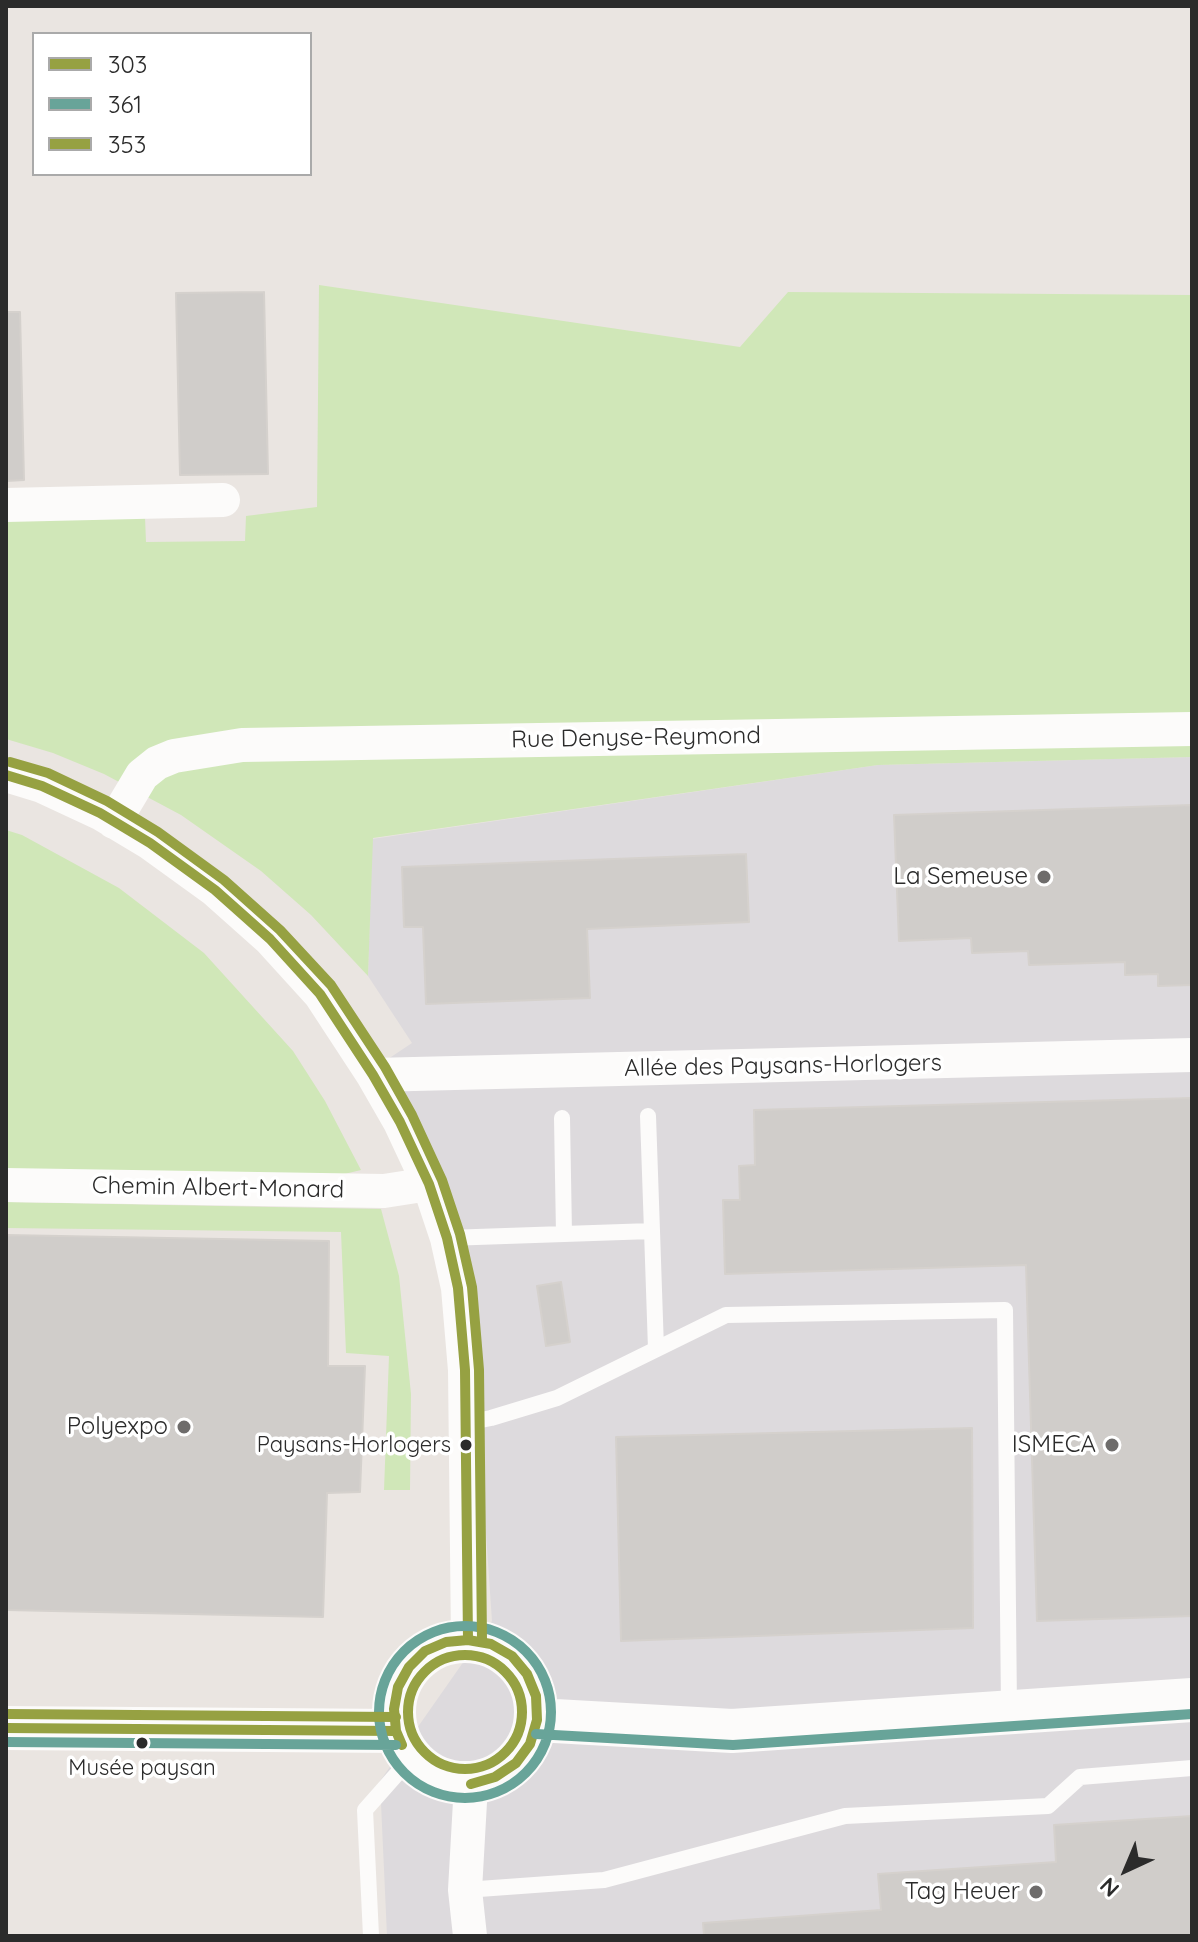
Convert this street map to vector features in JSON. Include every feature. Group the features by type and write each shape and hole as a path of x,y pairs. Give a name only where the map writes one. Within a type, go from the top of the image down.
{"main road":[{"path":"468,1640 491,1644 512,1656 527,1674 536,1696 537,1720 530,1744 516,1763 495,1777 471,1784 438,1778 423,1770 403,1744 394,1709 398,1687 409,1667 425,1651 446,1642 468,1640"},
{"path":"537,1720 732,1731 1192,1700"},
{"path":"6,1728 403,1744"}],"street":[{"path":"6,505 223,500"},
{"name":"Rue Denyse-Reymond","path":"114,822 142,775 157,763 174,756 242,745 1192,729"},
{"path":"6,775 42,786 114,822 150,843 215,890 270,939 320,994 400,1122 429,1184 447,1238 458,1288 465,1370 468,1640"},
{"name":"Allée des Paysans-Horlogers","path":"373,1075 1192,1055"},
{"name":"Chemin Albert-Monard","path":"6,1185 384,1191 429,1184"},
{"path":"470,1936 465,1890 471,1784"}],"lane":[{"path":"648,1116 656,1349"},
{"path":"562,1118 564,1234"},
{"path":"447,1238 652,1231"},
{"path":"466,1423 557,1398 726,1315 1005,1310 1009,1711"},
{"path":"371,1936 365,1810 403,1744"},
{"path":"465,1890 604,1880 845,1816 1048,1806 1080,1777 1192,1768"}],"shaded area":[{"path":"1192,757 1192,1936 387,1936 380,1781 492,1621 467,1256 379,1065 412,1043 368,976 372,839 878,765"}],"green space":[{"path":"319,285 740,347 788,292 1192,295 1192,757 878,765 373,838 368,976 311,915 261,871 181,815 104,774 53,753 6,739 6,520 145,517 146,542 245,541 246,516 317,507"},
{"path":"6,830 22,835 119,888 204,953 293,1051 325,1101 361,1170 332,1177 6,1176"},
{"path":"6,1202 381,1209 399,1276 411,1394 410,1490 384,1490 389,1356 346,1353 341,1232 6,1228"}],"building":[{"path":"264,292 268,474 180,475 176,293"},
{"path":"6,312 20,312 24,480 6,481"},
{"name":"La Semeuse","path":"1192,805 1192,985 1158,986 1158,974 1125,975 1125,962 1029,965 1028,951 972,953 971,938 899,941 894,815"},
{"path":"746,854 749,922 587,929 590,998 426,1004 423,927 404,927 402,867"},
{"name":"ISMECA","path":"1192,1098 1192,1616 1037,1621 1026,1265 725,1274 723,1200 740,1200 739,1166 755,1165 754,1110"},
{"name":"Polyexpo","path":"6,1235 329,1241 328,1366 365,1366 360,1492 327,1493 323,1617 7,1610"},
{"path":"561,1282 570,1342 546,1346 537,1286"},
{"path":"972,1428 973,1628 621,1641 616,1437"},
{"name":"Tag Heuer","path":"1192,1816 1192,1936 704,1936 703,1923 881,1910 878,1874 1056,1862 1054,1825"}],"transit line":[{"name":"353","path":"10,762 48,773 107,801 158,832 224,880 280,930 331,985 385,1067 412,1115 442,1180 460,1234 472,1287 479,1370 482,1640"},
{"name":"303","path":"6,775 42,786 100,813 150,843 215,890 270,939 320,994 400,1122 429,1184 447,1238 458,1288 465,1370 468,1640"},
{"name":"361","path":"465,1626 498,1633 525,1652 544,1679 551,1712 544,1745 525,1772 498,1791 465,1798 432,1791 405,1772 386,1745 379,1712 386,1679 405,1652 432,1633 465,1626"},
{"name":"303","path":"402,1745 396,1731 394,1709 398,1687 409,1667 425,1651 446,1642 468,1640 491,1644 512,1656 527,1674 536,1696 537,1720 530,1744 516,1763 495,1777 471,1784"},
{"name":"353","path":"465,1655 487,1659 506,1671 518,1690 522,1712 518,1734 506,1753 487,1765 465,1769 443,1765 424,1753 412,1734 408,1712 412,1690 424,1671 443,1659 465,1655"},
{"name":"353","path":"6,1714 396,1717"},
{"name":"361","path":"536,1734 733,1745 1192,1714"},
{"name":"303","path":"6,1728 396,1731"},
{"name":"361","path":"6,1742 396,1745"}],"place":[{"name":"La Semeuse","path":"1044,877"},
{"name":"Polyexpo","path":"184,1427"},
{"name":"Paysans-Horlogers","path":"466,1445"},
{"name":"ISMECA","path":"1112,1445"},
{"name":"Musée paysan","path":"142,1743"},
{"name":"Tag Heuer","path":"1036,1892"}]}
